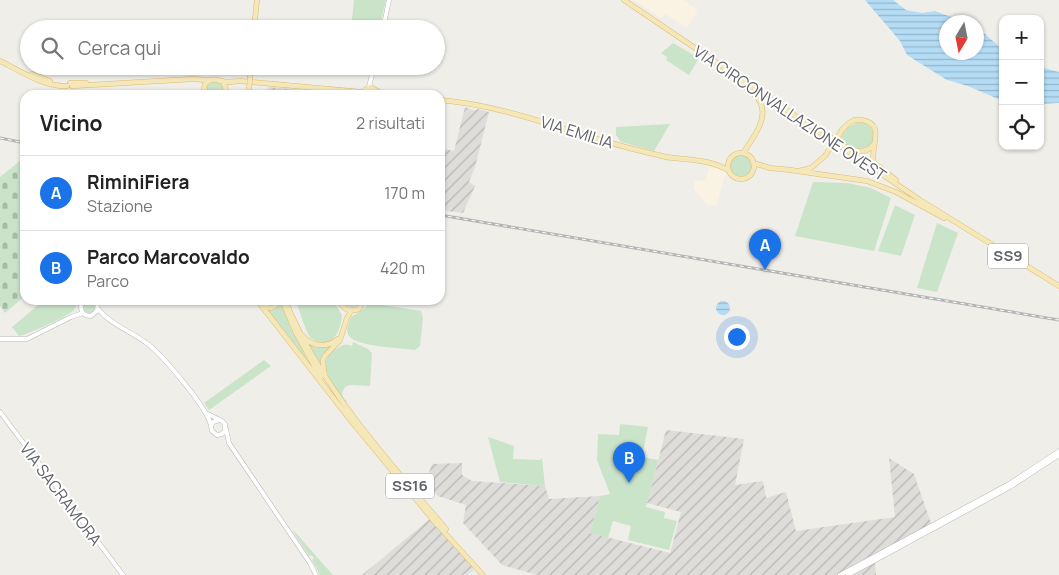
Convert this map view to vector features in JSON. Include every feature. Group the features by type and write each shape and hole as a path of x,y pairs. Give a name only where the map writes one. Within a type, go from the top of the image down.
{"main road":[{"path":"255,20 257,0"},
{"name":"VIA CIRCONVALLAZIONE OVEST","path":"624,0 804,123 958,224"},
{"path":"0,61 20,71"},
{"path":"29,75 44,82 69,84 218,79 223,82 237,81 337,90"},
{"path":"33,75 69,84"},
{"path":"249,90 250,75"},
{"path":"736,75 740,82 757,97 762,108 762,120 743,153"},
{"path":"191,80 198,82 205,90"},
{"path":"204,87 209,80"},
{"path":"227,90 237,81"},
{"path":"223,82 224,90"},
{"name":"VIA EMILIA","path":"445,101 480,105 531,118 635,150 714,163 730,160"},
{"path":"752,173 753,163 750,157 743,153 736,154 730,160 729,171 738,178 744,178 761,168 802,170 811,168 825,156 842,130 852,121 863,120 869,122 875,130 872,157 874,163 920,200"},
{"path":"804,123 815,126 856,152 866,152 875,142"},
{"name":"VIA EMILIA","path":"714,163 729,171"},
{"path":"753,163 770,168"},
{"path":"790,170 808,174 854,178 874,183 896,192 940,217 958,224"},
{"name":"SS9","path":"958,224 1059,286"},
{"path":"260,305 334,395"},
{"path":"264,305 270,308 276,305"},
{"name":"SS16","path":"285,305 296,333 334,395 365,437 434,521 482,575"},
{"name":"SS16","path":"286,305 334,395"},
{"path":"341,305 348,310 359,309 361,305"},
{"path":"325,378 322,365 324,357 338,343 348,310"},
{"path":"291,314 306,339 316,345 330,344 341,337"}],"street":[{"path":"385,20 389,0"},
{"path":"370,89 372,75"},
{"path":"82,305 83,313"},
{"path":"96,305 106,318 154,349 207,414 212,431 229,443"},
{"path":"71,317 81,308"},
{"path":"91,316 96,314 98,308"},
{"path":"0,339 27,339 83,313 106,318"},
{"name":"VIA SACRAMORA","path":"0,412 123,575"},
{"path":"207,414 225,424 229,443 310,563 316,575"},
{"path":"211,426 214,422 220,420"},
{"path":"217,435 222,434 226,429"},
{"path":"840,575 1009,484 1059,451"},
{"path":"848,575 1010,487 1059,455"}],"shaded area":[{"path":"634,0 683,0 698,10 687,28 665,14 662,19"},
{"path":"268,87 301,90 267,90"},
{"path":"465,107 475,111 477,109 489,112 475,167 469,182 475,186 463,213 445,211 445,149 454,151"},
{"path":"709,168 720,168 726,172 716,206 707,205 694,189 695,181 706,180"},
{"path":"666,430 744,439 735,485 763,481 766,498 786,492 796,531 895,517 889,458 914,474 932,526 875,559 876,575 537,575 502,565 463,523 466,505 438,496 426,481 432,464 462,463 462,475 472,481 545,486 549,499 600,496 590,533 670,553 681,512 647,503"},
{"path":"431,518 473,568 463,575 362,575"}],"green space":[{"path":"354,0 386,0 381,20 352,20"},
{"path":"673,43 699,58 689,75 666,60 667,57 661,53"},
{"path":"210,81 220,81 224,89 207,90 207,84"},
{"path":"858,122 872,129 873,140 870,147 854,150 839,140 848,127"},
{"path":"670,124 654,151 621,142 616,135 616,127"},
{"path":"741,155 751,162 752,166 745,176 741,177 731,170 730,166 737,156"},
{"path":"20,161 20,300 5,313 0,306 0,177"},
{"path":"813,182 847,183 871,188 891,198 874,251 795,236"},
{"path":"895,205 915,215 901,256 878,251"},
{"path":"937,223 958,233 937,292 917,288"},
{"path":"38,305 77,305 69,314 39,329 19,336 12,327"},
{"path":"83,305 95,305 95,309 91,313 87,313 83,309"},
{"path":"281,305 309,363 266,310 275,309"},
{"path":"297,305 336,305 342,315 337,334 334,338 325,342 316,341 310,337"},
{"path":"345,305 359,305 352,308"},
{"path":"368,305 383,305 421,311 423,318 420,346 415,350 361,343 354,340 348,334 348,324 351,317"},
{"path":"308,342 319,347 333,346 322,355 320,364"},
{"path":"353,342 372,353 370,386 350,385 345,387 342,393 347,401 345,403 329,376 326,363 328,357 338,348 344,345 352,346"},
{"path":"264,360 271,366 209,410 204,403"},
{"path":"620,424 648,427 642,457 658,460 646,507 665,512 664,518 677,521 669,550 628,540 631,526 613,521 608,538 590,533 600,496 610,494 597,460 598,434 619,435"},
{"path":"488,437 514,446 513,459 540,460 542,458 545,486 500,482"},
{"path":"292,530 333,575 320,575 312,560 314,558 311,555 309,556"}],"water":[{"path":"865,0 893,0 906,10 922,13 935,11 946,15 939,15 939,60 984,60 985,34 999,46 999,99 968,86 947,80 907,55 900,41"},
{"path":"1044,68 1059,72 1059,103 1044,104"},
{"path":"723,301 728,303 730,308 728,313 723,315 718,313 716,308 718,303"}],"waterway":[{"path":"465,575 473,570"}],"railway":[{"path":"0,138 20,142"},
{"path":"445,216 1059,320"}],"place":[{"name":"RiminiFiera","path":"765,270"},
{"name":"Parco Marcovaldo","path":"629,483"}]}
